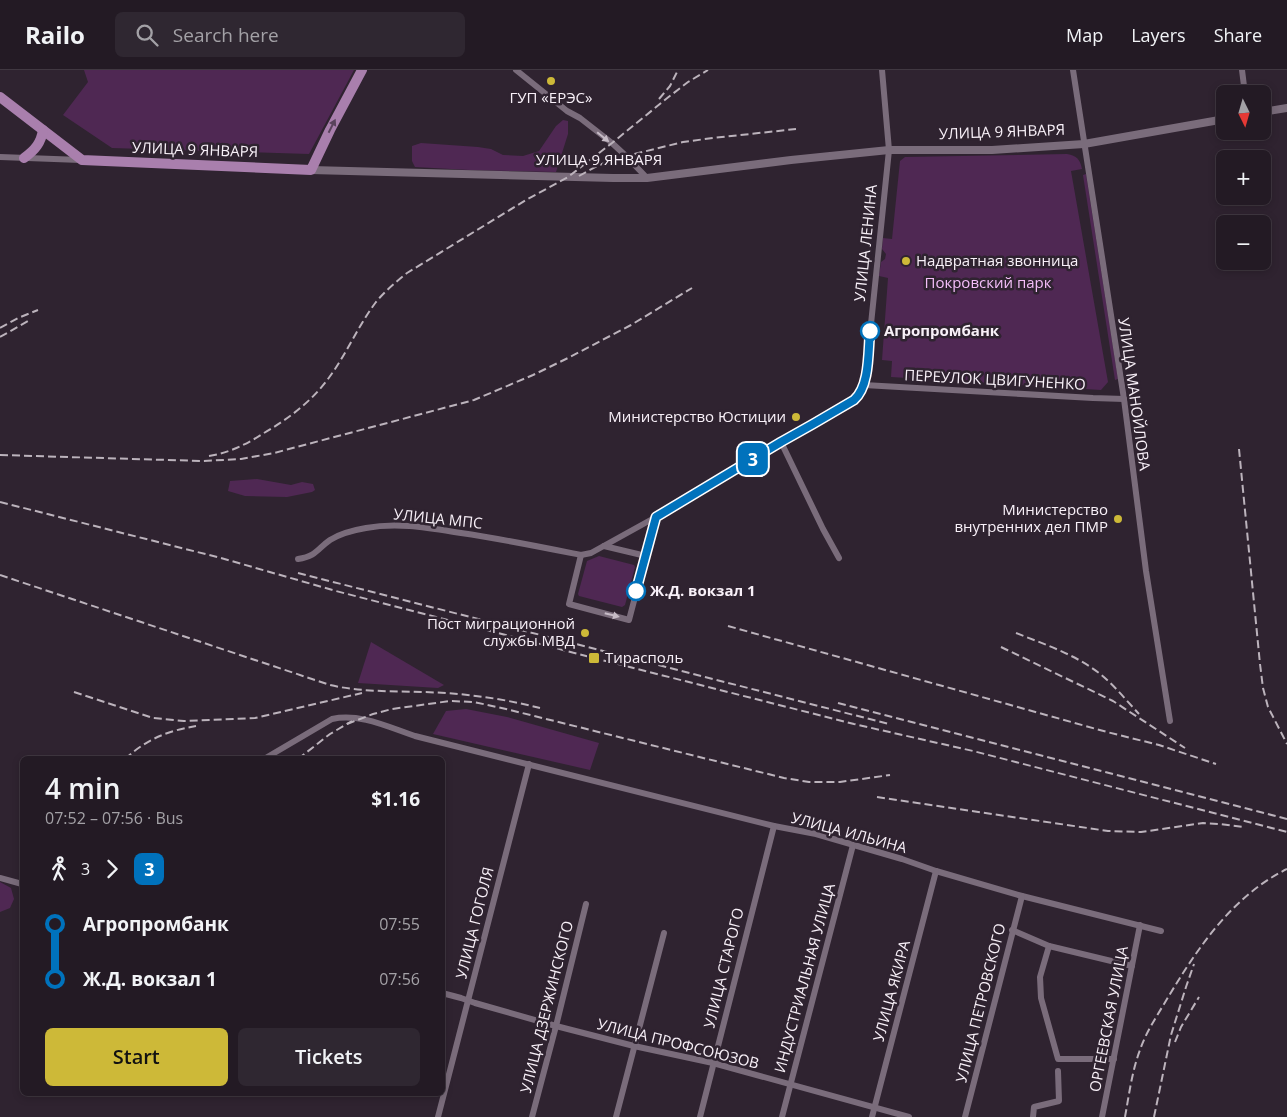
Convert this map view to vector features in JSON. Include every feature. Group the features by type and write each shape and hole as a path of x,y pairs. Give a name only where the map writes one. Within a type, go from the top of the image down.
{"main road":[{"path":"312,170 330,130 362,70"},
{"path":"0,97 82,160"},
{"path":"24,158 38,146 43,130"},
{"name":"УЛИЦА 9 ЯНВАРЯ","path":"82,160 312,170"}],"street":[{"path":"516,70 567,111 580,118 606,138 647,178"},
{"name":"УЛИЦА ЛЕНИНА","path":"581,555 591,553 656,517 781,442 851,403 860,394 864,384 889,150 882,70"},
{"name":"УЛИЦА МАНОЙЛОВА","path":"1073,70 1124,399 1146,571 1170,721"},
{"path":"1242,70 1244,85"},
{"path":"1271,111 1287,108"},
{"name":"УЛИЦА 9 ЯНВАРЯ","path":"312,170 647,178 889,150 992,150 1084,144 1216,120"},
{"name":"УЛИЦА 9 ЯНВАРЯ","path":"0,157 82,160"},
{"name":"ПЕРЕУЛОК ЦВИГУНЕНКО","path":"864,384 1124,399"},
{"path":"781,442 839,558"},
{"path":"581,555 569,604 629,620 656,517"},
{"name":"УЛИЦА МПС","path":"298,559 308,558 328,541 340,535 366,528 398,524 510,540 581,555"},
{"path":"604,546 646,556"},
{"name":"УЛИЦА ИЛЬИНА","path":"269,756 332,719 343,717 359,718 415,736 774,826 816,834 1022,896 1161,931"},
{"name":"УЛИЦА ГОГОЛЯ","path":"445,1090 529,764"},
{"name":"УЛИЦА СТАРОГО","path":"700,1117 774,826"},
{"name":"ИНДУСТРИАЛЬНАЯ УЛИЦА","path":"782,1117 853,845"},
{"name":"УЛИЦА ЯКИРА","path":"872,1117 936,871"},
{"path":"0,878 20,883"},
{"name":"УЛИЦА ПЕТРОВСКОГО","path":"965,1117 1022,896"},
{"name":"УЛИЦА ДЗЕРЖИНСКОГО","path":"532,1117 586,904"},
{"name":"ОРГЕЕВСКАЯ УЛИЦА","path":"1102,1117 1140,925"},
{"path":"1012,930 1049,946 1132,966"},
{"path":"616,1117 664,934"},
{"path":"1049,946 1040,977 1041,998 1058,1059 1114,1059"},
{"name":"УЛИЦА ПРОФСОЮЗОВ","path":"445,994 556,1026 634,1046 713,1063 909,1117"},
{"path":"1033,1117 1034,1107 1059,1101 1058,1071"},
{"name":"УЛИЦА ГОГОЛЯ","path":"438,1117 443,1096"}],"green space":[{"path":"84,70 354,70 309,154 112,148 63,115 88,82"},
{"path":"563,120 568,121 568,134 556,172 415,167 412,161 412,146 421,143 478,147 491,149 503,155 523,156 539,151 556,126"},
{"name":"Покровский парк","path":"1067,154 1078,158 1082,169 1071,171 1108,382 1101,390 891,377 892,361 882,360 888,278 879,276 881,262 885,259 886,254 882,249 883,238 892,239 900,161 905,157"},
{"path":"1086,174 1118,379 1115,380 1083,175"},
{"path":"257,479 291,485 302,482 313,484 315,490 287,497 245,496 228,491 230,481"},
{"path":"599,556 634,565 635,567 625,605 622,607 579,596 578,594 587,561"},
{"path":"371,642 444,685 438,688 358,683"},
{"path":"466,709 507,717 599,743 590,770 433,734 446,711"},
{"path":"0,882 11,888 14,899 10,908 0,912"}],"railway":[{"path":"659,99 670,86 678,70"},
{"path":"209,456 238,448 251,441 282,422 307,403 334,370 376,302 407,273 526,200 568,177 688,82 708,70"},
{"path":"579,176 614,159 683,142 796,129"},
{"path":"0,455 202,461 241,459 274,453 474,400 570,357 631,325 692,288"},
{"path":"0,328 38,310"},
{"path":"0,337 28,321"},
{"path":"1239,449 1263,688 1268,707 1287,744"},
{"path":"0,502 221,558 336,591 594,658 854,724 973,751 1287,832"},
{"path":"298,573 889,724"},
{"path":"0,575 330,685 364,690 467,695 511,701 540,708"},
{"path":"728,626 1159,745 1216,764"},
{"path":"1016,633 1059,650 1089,666 1110,682 1139,714"},
{"path":"1001,647 1113,701 1185,748"},
{"path":"74,692 153,718 184,721 255,718 362,693"},
{"path":"347,724 392,709 450,701 474,702 784,778 809,782 840,782 890,775"},
{"path":"838,703 1287,819"},
{"path":"302,756 330,734 352,721"},
{"path":"128,756 141,746 158,737 176,730 196,726"},
{"path":"877,797 1108,831 1141,832 1203,823 1243,827"},
{"path":"1125,1117 1133,1075 1142,1043 1191,961 1218,925 1233,909 1267,880 1287,869"},
{"path":"1154,1117 1171,1035 1194,964"},
{"path":"1175,1042 1181,1027 1199,997"}],"bus line":[{"name":"3","path":"636,591 656,517 781,442 851,403 860,394 865,382 870,331"}],"place":[{"name":"ГУП «ЕРЭС»","path":"551,81"},
{"name":"Надвратная звонница","path":"906,261"},
{"name":"Агропромбанк","path":"870,331"},
{"name":"Министерство Юстиции","path":"796,417"},
{"name":"Министерство внутренних дел ПМР","path":"1118,519"},
{"name":"Ж.Д. вокзал 1","path":"636,591"},
{"name":"Пост миграционной службы МВД","path":"585,633"},
{"name":"Тирасполь","path":"594,658"}]}
